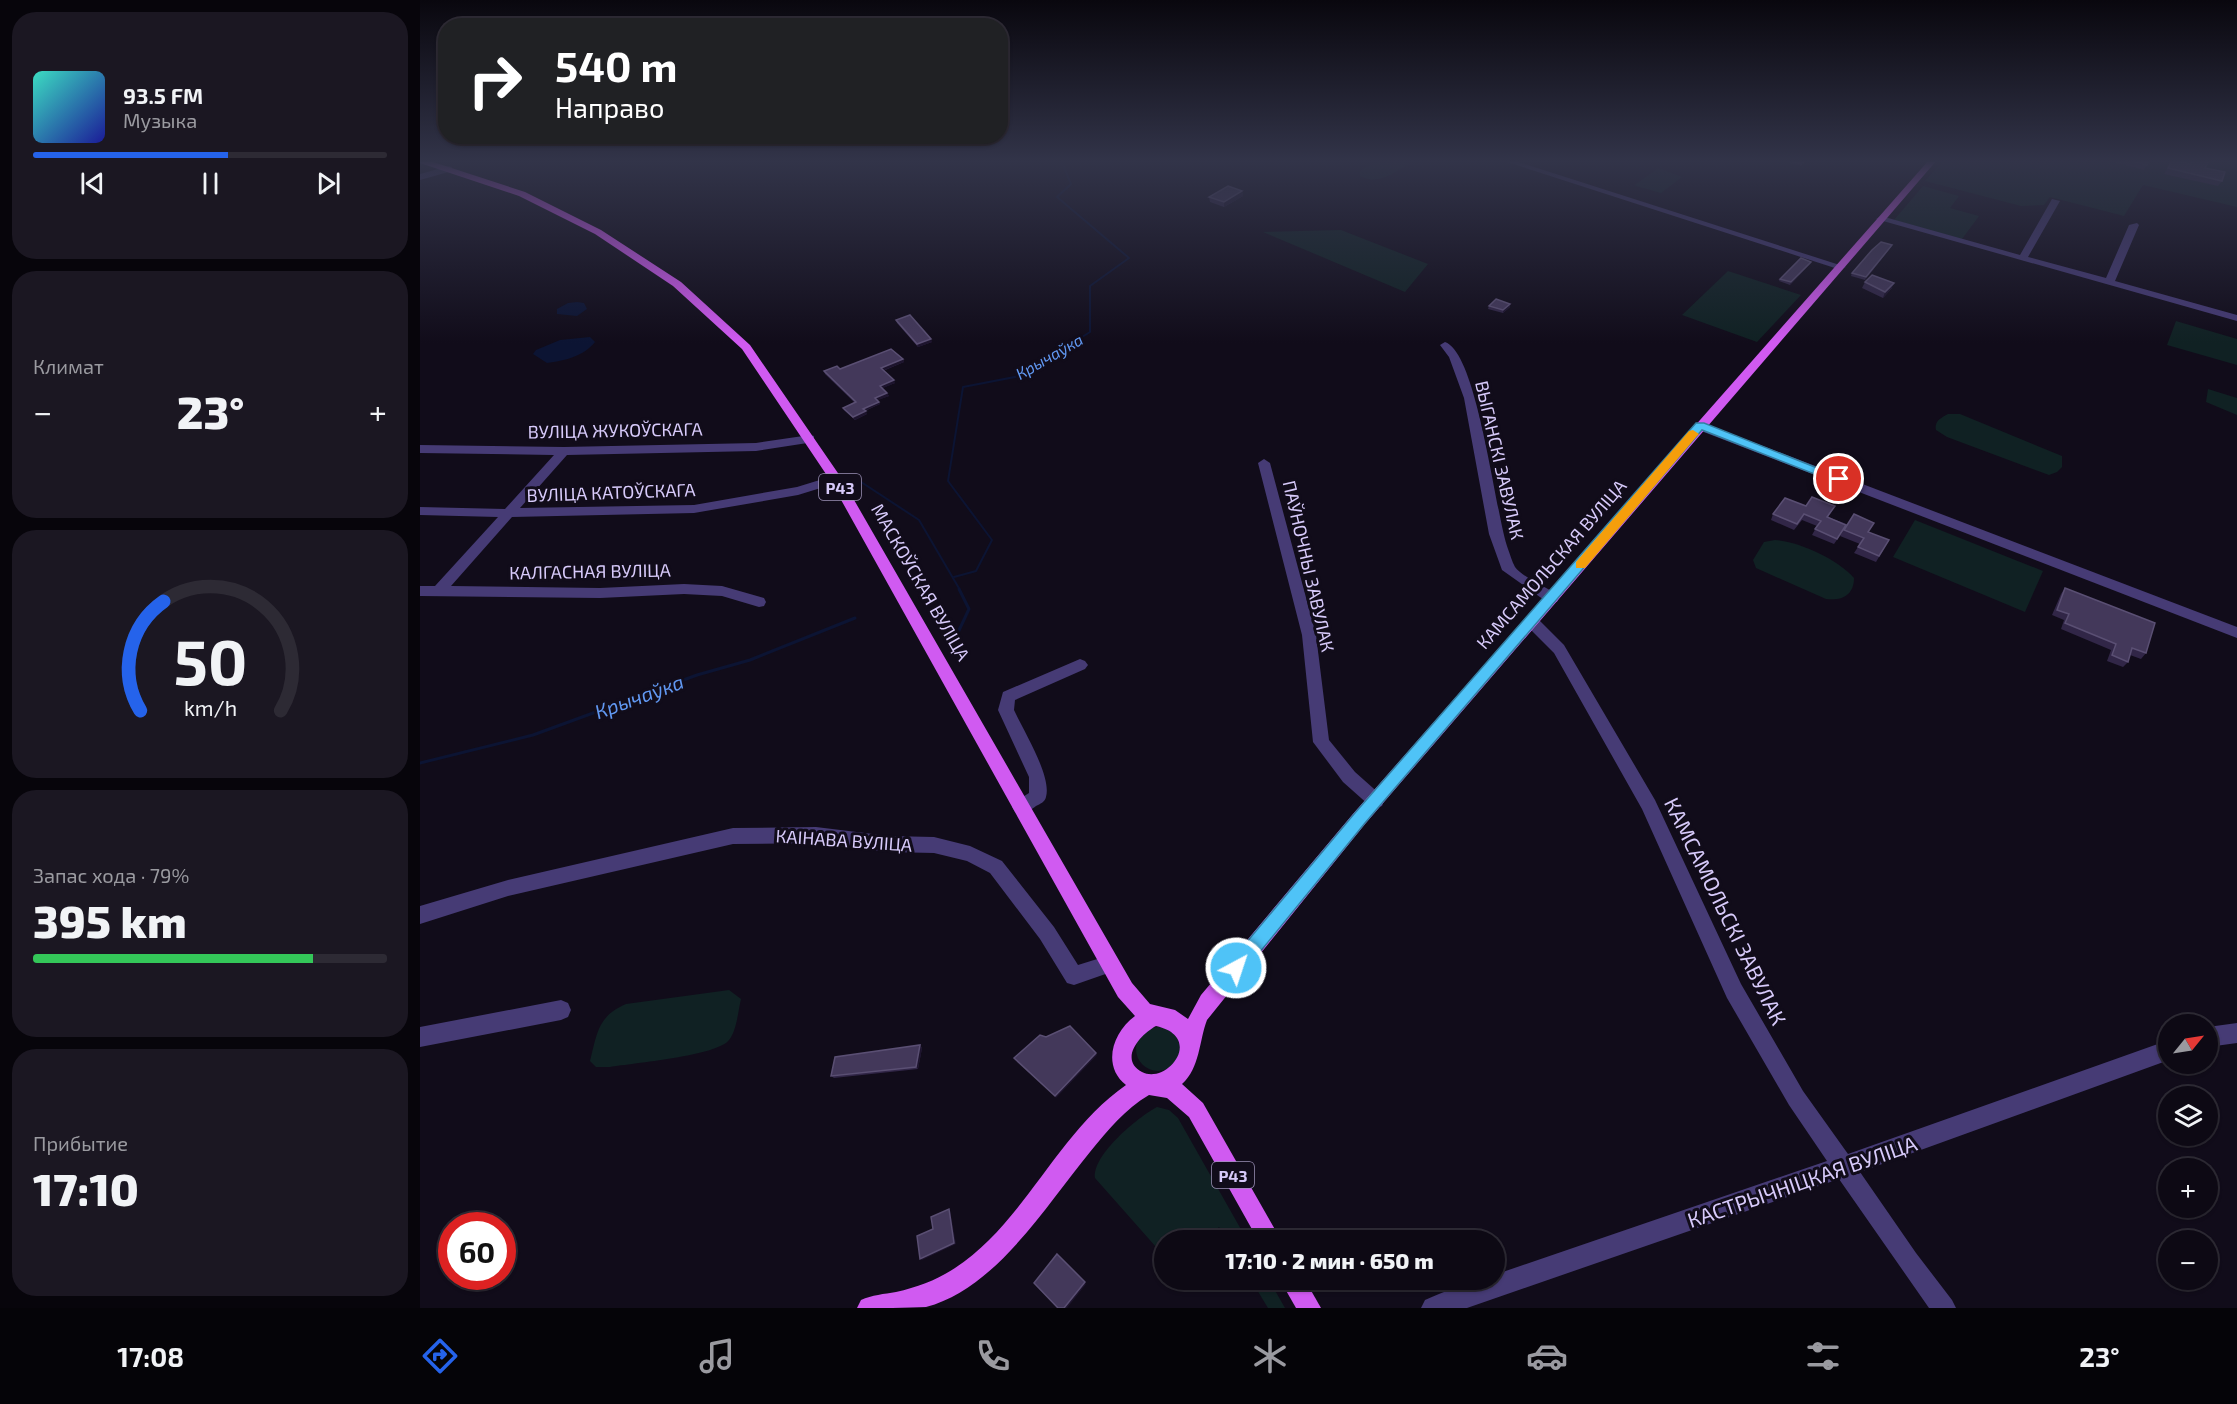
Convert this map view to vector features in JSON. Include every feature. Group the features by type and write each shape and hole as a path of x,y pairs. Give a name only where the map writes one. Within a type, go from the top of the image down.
{"main road":[{"name":"МАСКОЎСКАЯ ВУЛІЦА","path":"577,221 612,240 677,284 746,347 836,479 1125,990 1143,1011 1161,1016"},
{"name":"КАМСАМОЛЬСКАЯ ВУЛІЦА","path":"1190,1048 1200,1014 1208,1002 1376,801 1802,307 1841,267 1879,221"},
{"name":"МАСКОЎСКАЯ ВУЛІЦА","path":"1125,990 1130,1006 1126,1038"},
{"name":"КАМСАМОЛЬСКАЯ ВУЛІЦА","path":"1161,1016 1188,1013 1208,1002"},
{"path":"1126,1038 1133,1027 1161,1016"},
{"name":"Р43","path":"1161,1016 1177,1020 1186,1028 1190,1048 1188,1078 1196,1110"},
{"name":"Р43","path":"1126,1038 1122,1050 1123,1062 1136,1080 1169,1088 1184,1096 1196,1110 1264,1230"},
{"path":"869,1308 903,1303 949,1286 981,1262 1108,1113 1134,1091 1171,1080 1182,1070 1190,1048"},
{"path":"1108,1113 1121,1084 1123,1062"},
{"path":"1298,1290 1309,1308"}],"street":[{"path":"1697,221 1841,267"},
{"path":"1888,221 2237,318"},
{"path":"2023,258 2044,221"},
{"path":"2109,282 2134,225"},
{"name":"ВЫГАНСКІ ЗАВУЛАК","path":"1445,345 1454,357 1470,398 1496,534 1509,570 1552,598"},
{"path":"1700,426 2237,633"},
{"name":"ВУЛІЦА ЖУКОЎСКАГА","path":"420,449 564,451 756,447 810,439"},
{"path":"439,591 564,451"},
{"name":"ПАЎНОЧНЫ ЗАВУЛАК","path":"1264,463 1309,635 1322,742 1349,777 1376,801"},
{"name":"ВУЛІЦА КАТОЎСКАГА","path":"420,511 509,513 694,509 798,491 836,479"},
{"name":"КАЛГАСНАЯ ВУЛІЦА","path":"420,591 600,593 684,589 722,591 759,602"},
{"name":"КАМСАМОЛЬСКІ ЗАВУЛАК","path":"1532,622 1559,649 1649,805 1734,992 1796,1098 1842,1167 1944,1308"},
{"path":"1021,807 1038,796 1037,777 1006,710 1008,696 1080,665"},
{"name":"КАІНАВА ВУЛІЦА","path":"420,915 508,888 733,836 816,835 889,844 934,845 970,854 996,867 1047,933 1074,976 1110,964"},
{"path":"420,1037 561,1010"},
{"path":"2218,1036 2237,1033"},
{"name":"КАСТРЫЧНІЦКАЯ ВУЛІЦА","path":"1433,1308 1842,1167 2158,1054"}],"shaded area":[{"path":"1898,221 1975,221 1962,239"},
{"path":"1341,230 1428,264 1405,292 1263,232"},
{"path":"1728,271 1801,295 1757,342 1682,315"},
{"path":"2176,321 2237,339 2237,365 2167,345"},
{"path":"2208,389 2237,398 2237,415 2206,402"},
{"path":"1948,414 1960,414 2062,456 2062,467 2049,475 1947,437 1936,430 1936,424"},
{"path":"1915,520 2043,571 2025,612 1893,557"},
{"path":"1775,540 1796,544 1838,564 1854,578 1852,589 1842,598 1826,599 1756,568 1753,560 1764,542"},
{"path":"729,990 741,999 734,1031 729,1040 721,1046 692,1055 610,1067 596,1067 590,1061 600,1026 610,1014 626,1004"},
{"path":"1158,1027 1174,1033 1180,1049 1174,1065 1158,1071 1142,1065 1136,1049 1142,1033"},
{"path":"1157,1107 1169,1110 1178,1118 1241,1230 1221,1230 1219,1227 1216,1230 1154,1230 1154,1245 1095,1178 1096,1169 1108,1148 1139,1119"},
{"path":"1257,1290 1275,1290 1285,1308 1268,1308"}],"water":[{"path":"568,303 584,303 587,309 577,316 557,314 557,309"},
{"path":"590,337 595,342 590,347 567,359 547,363 533,354 536,350 560,340"}],"building":[{"path":"1881,242 1892,245 1866,277 1852,273 1872,250"},
{"path":"1801,258 1811,262 1791,282 1780,279"},
{"path":"1872,275 1894,283 1885,292 1865,282"},
{"path":"1496,299 1510,304 1503,310 1489,306"},
{"path":"910,315 931,339 917,344 896,320"},
{"path":"891,349 903,359 881,368 894,380 880,386 887,393 875,398 879,402 863,409 866,411 853,417 843,408 856,402 824,371 837,366 840,369"},
{"path":"1812,497 1835,506 1827,517 1846,525 1837,539 1815,529 1821,521 1804,514 1797,524 1773,514 1785,498 1806,506"},
{"path":"1854,514 1874,523 1868,532 1889,540 1879,556 1858,547 1864,538 1844,530"},
{"path":"2065,588 2155,623 2146,653 2132,648 2128,662 2112,655 2116,644 2065,623 2069,614 2057,610"},
{"path":"1070,1026 1096,1053 1055,1096 1014,1058 1040,1035 1046,1037"},
{"path":"920,1045 916,1067 831,1076 835,1057"},
{"path":"949,1209 954,1243 920,1259 917,1236 933,1229 931,1217"},
{"path":"1057,1254 1085,1282 1064,1308 1058,1308 1034,1283"}],"waterway":[{"name":"Крычаўка","path":"954,577 976,571 992,540 948,481 963,387 1020,376 1090,332 1090,286 1129,258 1085,221"},
{"path":"855,478 919,520 960,590"},
{"path":"955,649 954,641 969,609 959,589"},
{"name":"Крычаўка","path":"420,763 533,735 697,675 750,660 855,618"}],"slow traffic":[{"path":"1581,565 1693,434"}],"route":[{"path":"1236,968 1359,819 1700,426 1839,479"}]}
